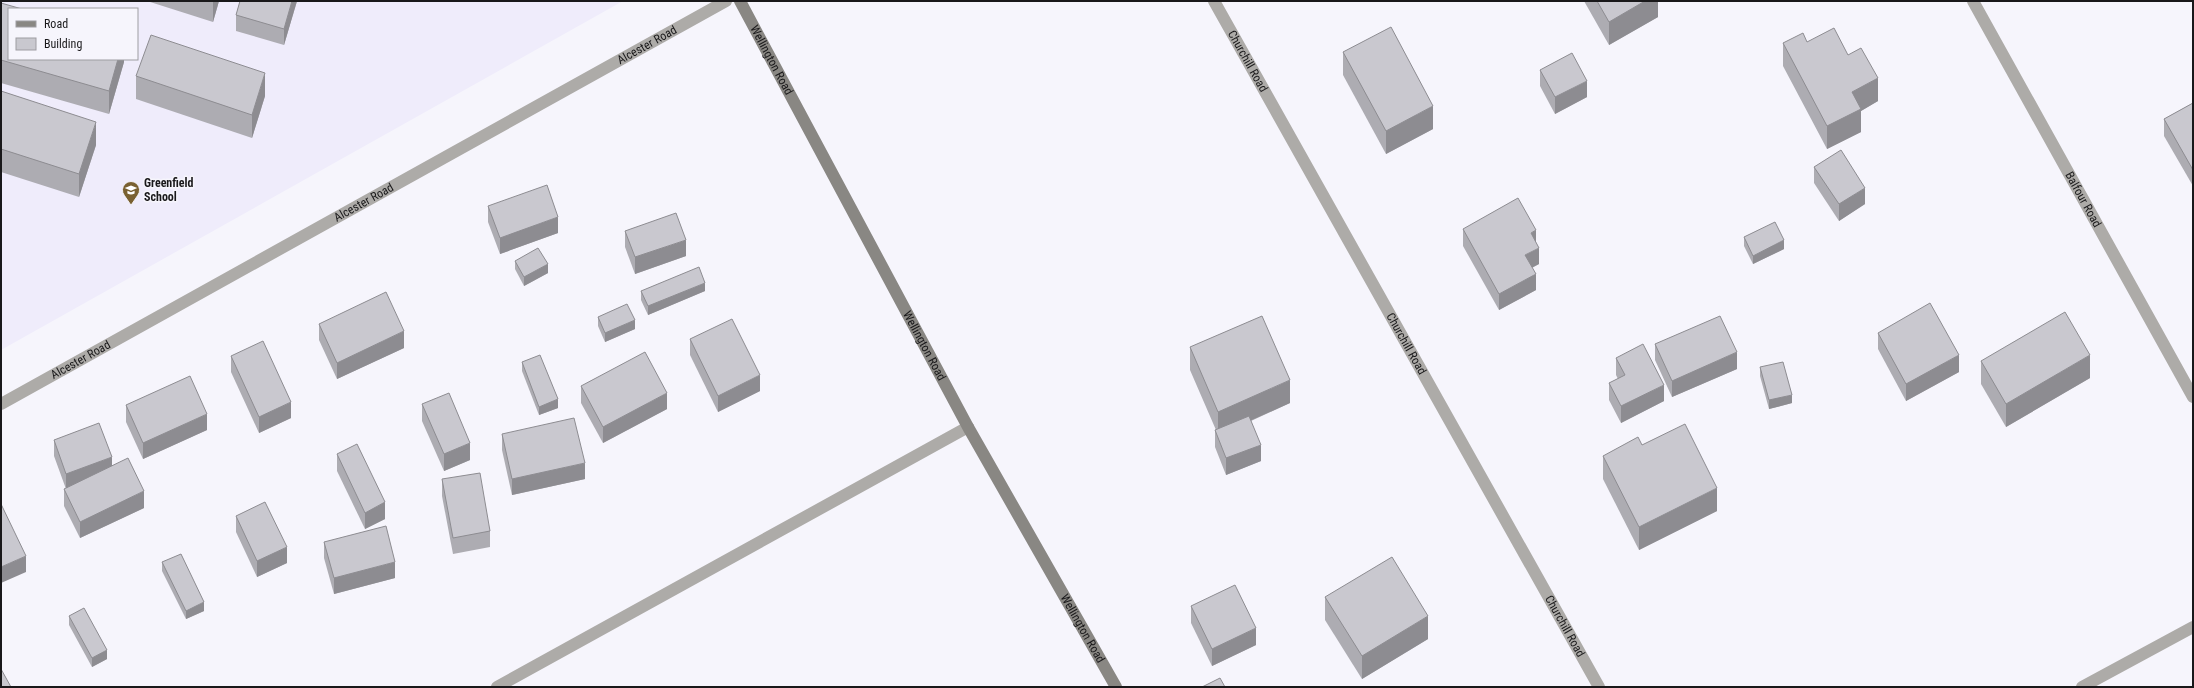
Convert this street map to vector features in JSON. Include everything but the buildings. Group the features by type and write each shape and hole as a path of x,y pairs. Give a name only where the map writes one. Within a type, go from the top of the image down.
{"main road":[{"name":"Wellington Road","path":"740,1 968,427 1116,687"}],"street":[{"name":"Alcester Road","path":"1,404 726,1"},
{"name":"Churchill Road","path":"1214,1 1599,687"},
{"name":"Balfour Road","path":"1973,1 2193,397"},
{"path":"497,687 968,427"},
{"path":"2082,687 2193,627"}],"shaded area":[{"name":"Greenfield School","path":"1,1 623,1 1,350"}],"place":[{"name":"Greenfield School","path":"131,205"}]}
